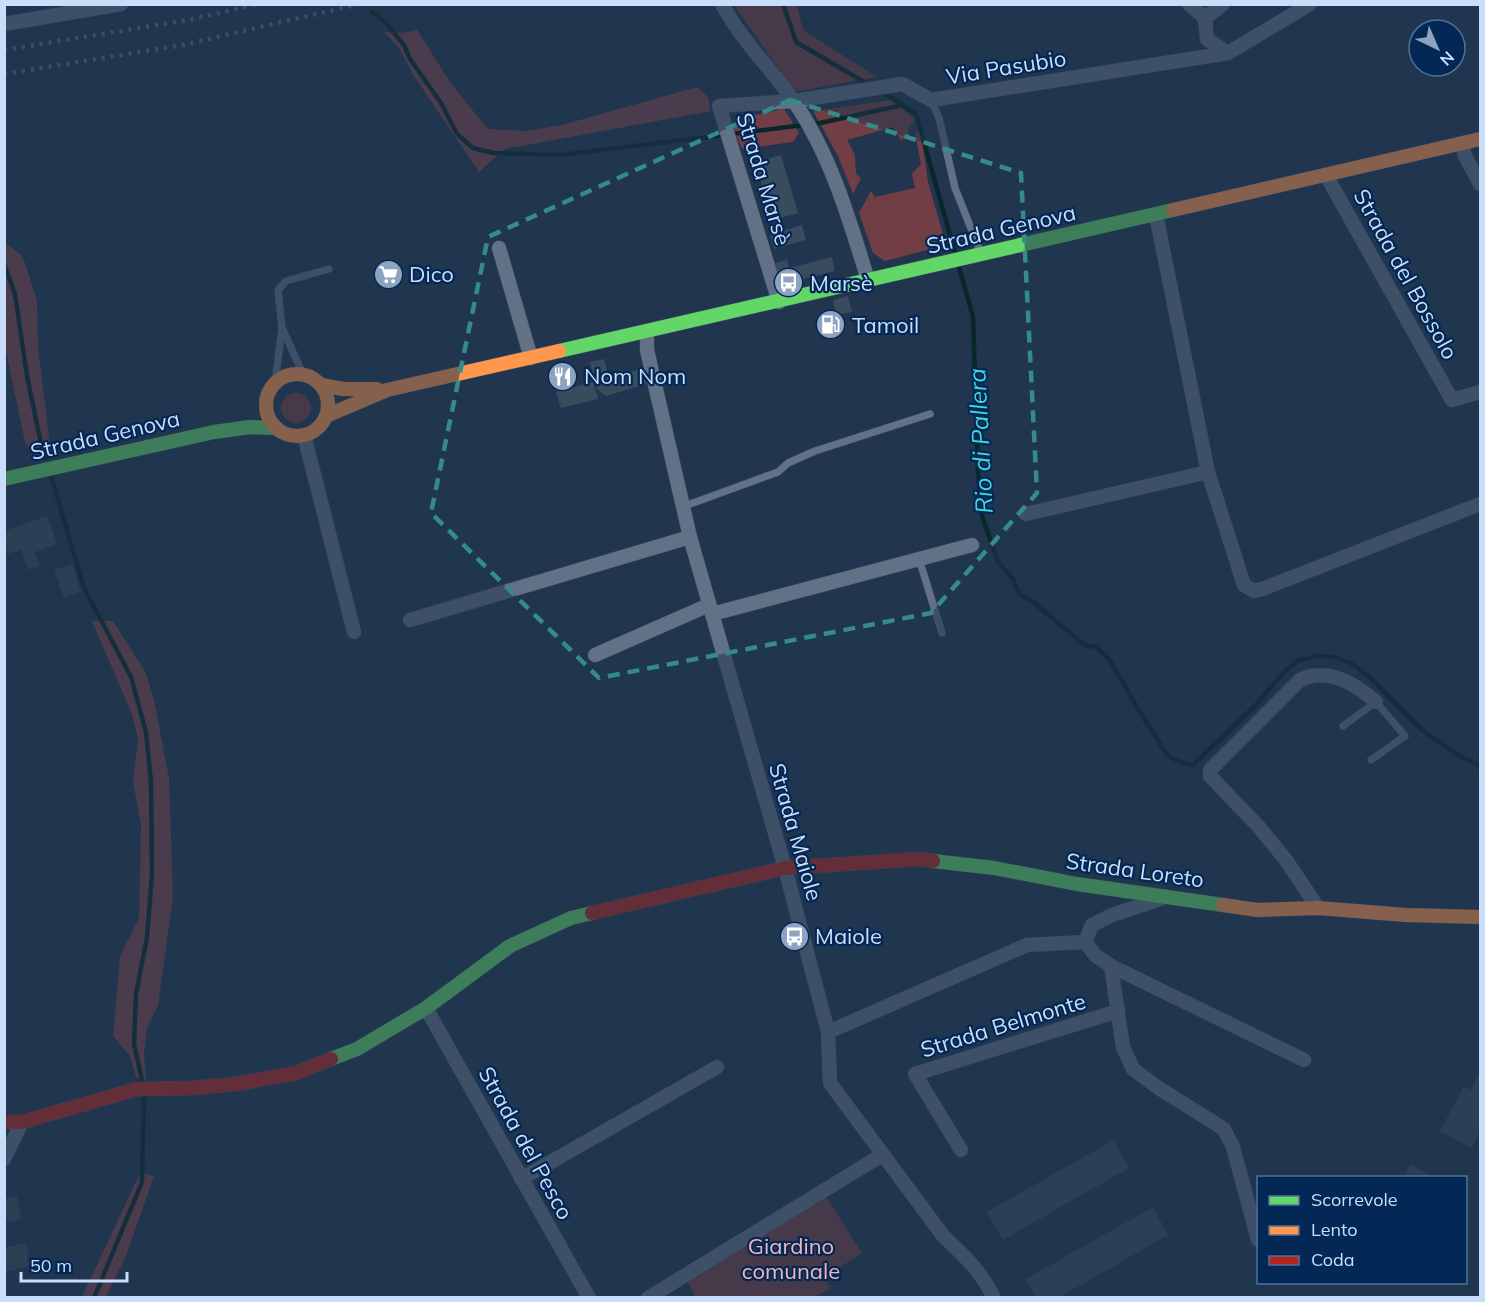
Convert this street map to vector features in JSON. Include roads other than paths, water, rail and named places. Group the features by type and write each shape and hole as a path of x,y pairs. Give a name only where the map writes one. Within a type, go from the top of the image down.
{"main road":[{"name":"Strada Genova","path":"4,479 214,432 250,427 276,428 294,436 304,435 321,425 326,416 341,406 370,399 387,390 779,302 1480,139"},
{"path":"275,383 290,374 303,374"},
{"name":"Strada Genova","path":"303,374 321,385 343,389 387,390"},
{"name":"Strada Genova","path":"214,432 267,398 275,383"},
{"path":"321,385 327,397 326,416"},
{"path":"267,398 266,411 276,428"},
{"name":"Strada Loreto","path":"4,1122 22,1122 143,1089 236,1084 296,1073 357,1049 426,1008 510,946 571,918 785,868 919,859 994,868 1077,884 1257,910 1318,908 1406,915 1480,917"}],"street":[{"path":"4,24 121,4"},
{"path":"722,4 742,38 797,107 830,166 868,280"},
{"path":"1189,4 1205,18 1206,39 1228,53"},
{"path":"1205,18 1223,4"},
{"name":"Via Pasubio","path":"797,107 902,84 931,100 1228,53 1310,4"},
{"name":"Strada Marsè","path":"779,302 719,106 797,107"},
{"path":"1462,143 1480,184"},
{"name":"Strada del Bossolo","path":"1326,174 1452,399 1480,392"},
{"path":"1156,215 1208,472 1244,585 1254,591 1480,504"},
{"path":"499,248 531,358"},
{"name":"Strada Maiole","path":"647,331 647,350 682,507 785,868 828,1032 830,1083 944,1237 967,1258 987,1283 994,1298"},
{"path":"304,435 354,632"},
{"path":"1026,514 1208,472"},
{"path":"410,620 690,537"},
{"path":"595,655 710,610 972,545"},
{"path":"1318,908 1286,860 1258,826 1210,776 1210,770 1300,680 1311,675 1325,674 1345,681 1365,691 1376,702"},
{"path":"1085,942 1092,925 1112,915 1169,896"},
{"path":"828,1032 1028,945 1085,942"},
{"path":"1085,942 1095,955 1111,966 1304,1060"},
{"path":"1111,966 1123,1047 1133,1069 1157,1087 1224,1129 1233,1147 1257,1236"},
{"name":"Strada del Pesco","path":"426,1008 590,1298"},
{"name":"Strada Belmonte","path":"961,1150 915,1074 1118,1011"},
{"path":"521,1179 717,1067"},
{"path":"4,1159 22,1122"},
{"path":"648,1298 882,1155"}],"lane":[{"path":"931,100 939,118 954,188 977,255"},
{"path":"275,383 282,328 278,290 286,281 329,269"},
{"path":"282,328 303,374"},
{"path":"682,507 778,472 788,464 815,451 930,414"},
{"path":"919,559 942,633"},
{"path":"1344,726 1376,702 1406,736 1371,760"}],"waterway":[{"name":"Rio di Pallera","path":"783,4 796,42 871,86"},
{"name":"Rio di Pallera","path":"372,12 386,23 404,45 410,59 441,103 457,134 473,148 494,153 561,155 820,123 903,105"},
{"name":"Rio di Pallera","path":"881,91 916,114 956,256"},
{"path":"4,264 15,294 27,376 42,449 46,458"},
{"name":"Rio di Pallera","path":"959,267 973,317 978,471 982,516 998,562 1013,579 1019,594 1033,602 1085,645 1096,647 1109,659 1168,756 1193,765 1255,706 1283,673 1297,661 1316,656 1334,657 1351,663 1368,676 1422,730 1480,768"},
{"path":"51,476 84,588 131,677 146,732 151,782 152,875 147,937 136,994 134,1044 143,1085"},
{"path":"94,1298 142,1182 144,1094"}],"railway":[{"path":"4,50 188,20 258,4"},
{"path":"4,74 183,45 360,4"}],"place":[{"name":"Dico","path":"388,274"},
{"name":"Marsè","path":"789,283"},
{"name":"Tamoil","path":"831,325"},
{"name":"Nom Nom","path":"563,376"},
{"name":"Maiole","path":"794,936"}],"park label":[{"name":"Giardino comunale","path":"791,1258"}]}
